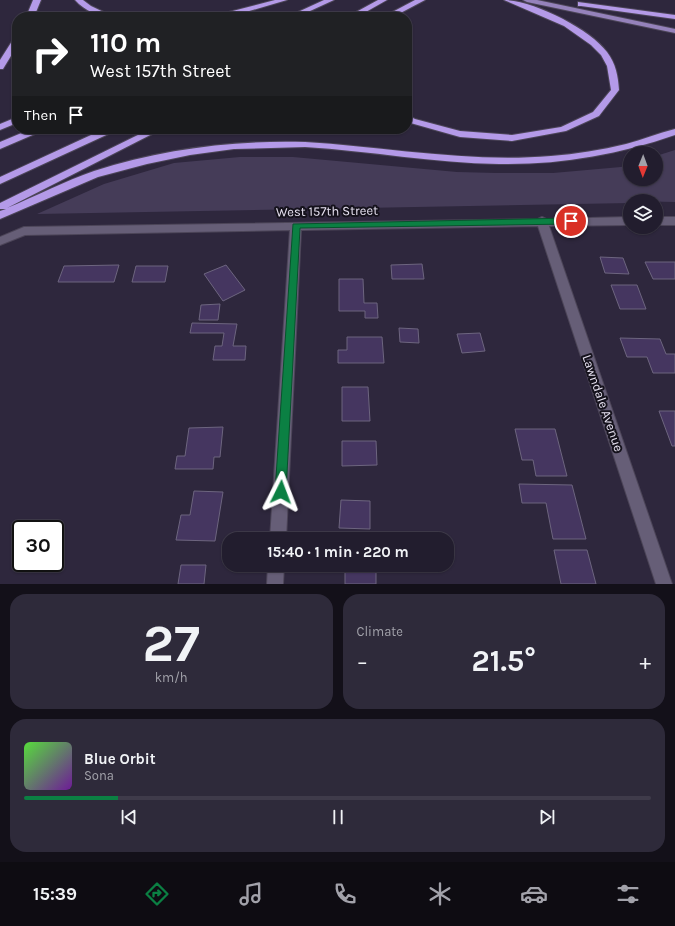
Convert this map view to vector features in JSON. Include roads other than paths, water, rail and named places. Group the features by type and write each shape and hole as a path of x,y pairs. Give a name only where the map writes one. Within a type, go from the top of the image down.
{"highway":[{"path":"32,12 37,0"},
{"path":"79,0 88,8 98,12"},
{"path":"239,12 283,0"},
{"path":"264,12 292,0"},
{"path":"302,12 330,0"},
{"path":"360,12 383,0"},
{"path":"397,12 422,0"},
{"path":"412,121 460,134 512,138 563,129 596,114 615,90 612,66 605,54 583,33 538,10 508,0"},
{"path":"582,4 675,17"},
{"path":"0,67 12,48"},
{"path":"0,127 12,122"},
{"path":"0,215 91,176 150,160 200,150 250,145 305,145 475,160 520,161 579,156 611,151 646,142 675,132"},
{"path":"0,146 28,134"},
{"path":"0,181 101,134"},
{"path":"0,207 147,134"}],"main road":[{"path":"527,0 675,31"},
{"path":"562,0 675,24"}],"street":[{"name":"West 157th Street","path":"0,241 24,231 542,221 623,221"},
{"name":"Lawndale Avenue","path":"542,221 664,584"},
{"path":"663,221 675,221"},
{"path":"278,532 296,226"},
{"path":"275,584 276,572"}]}
